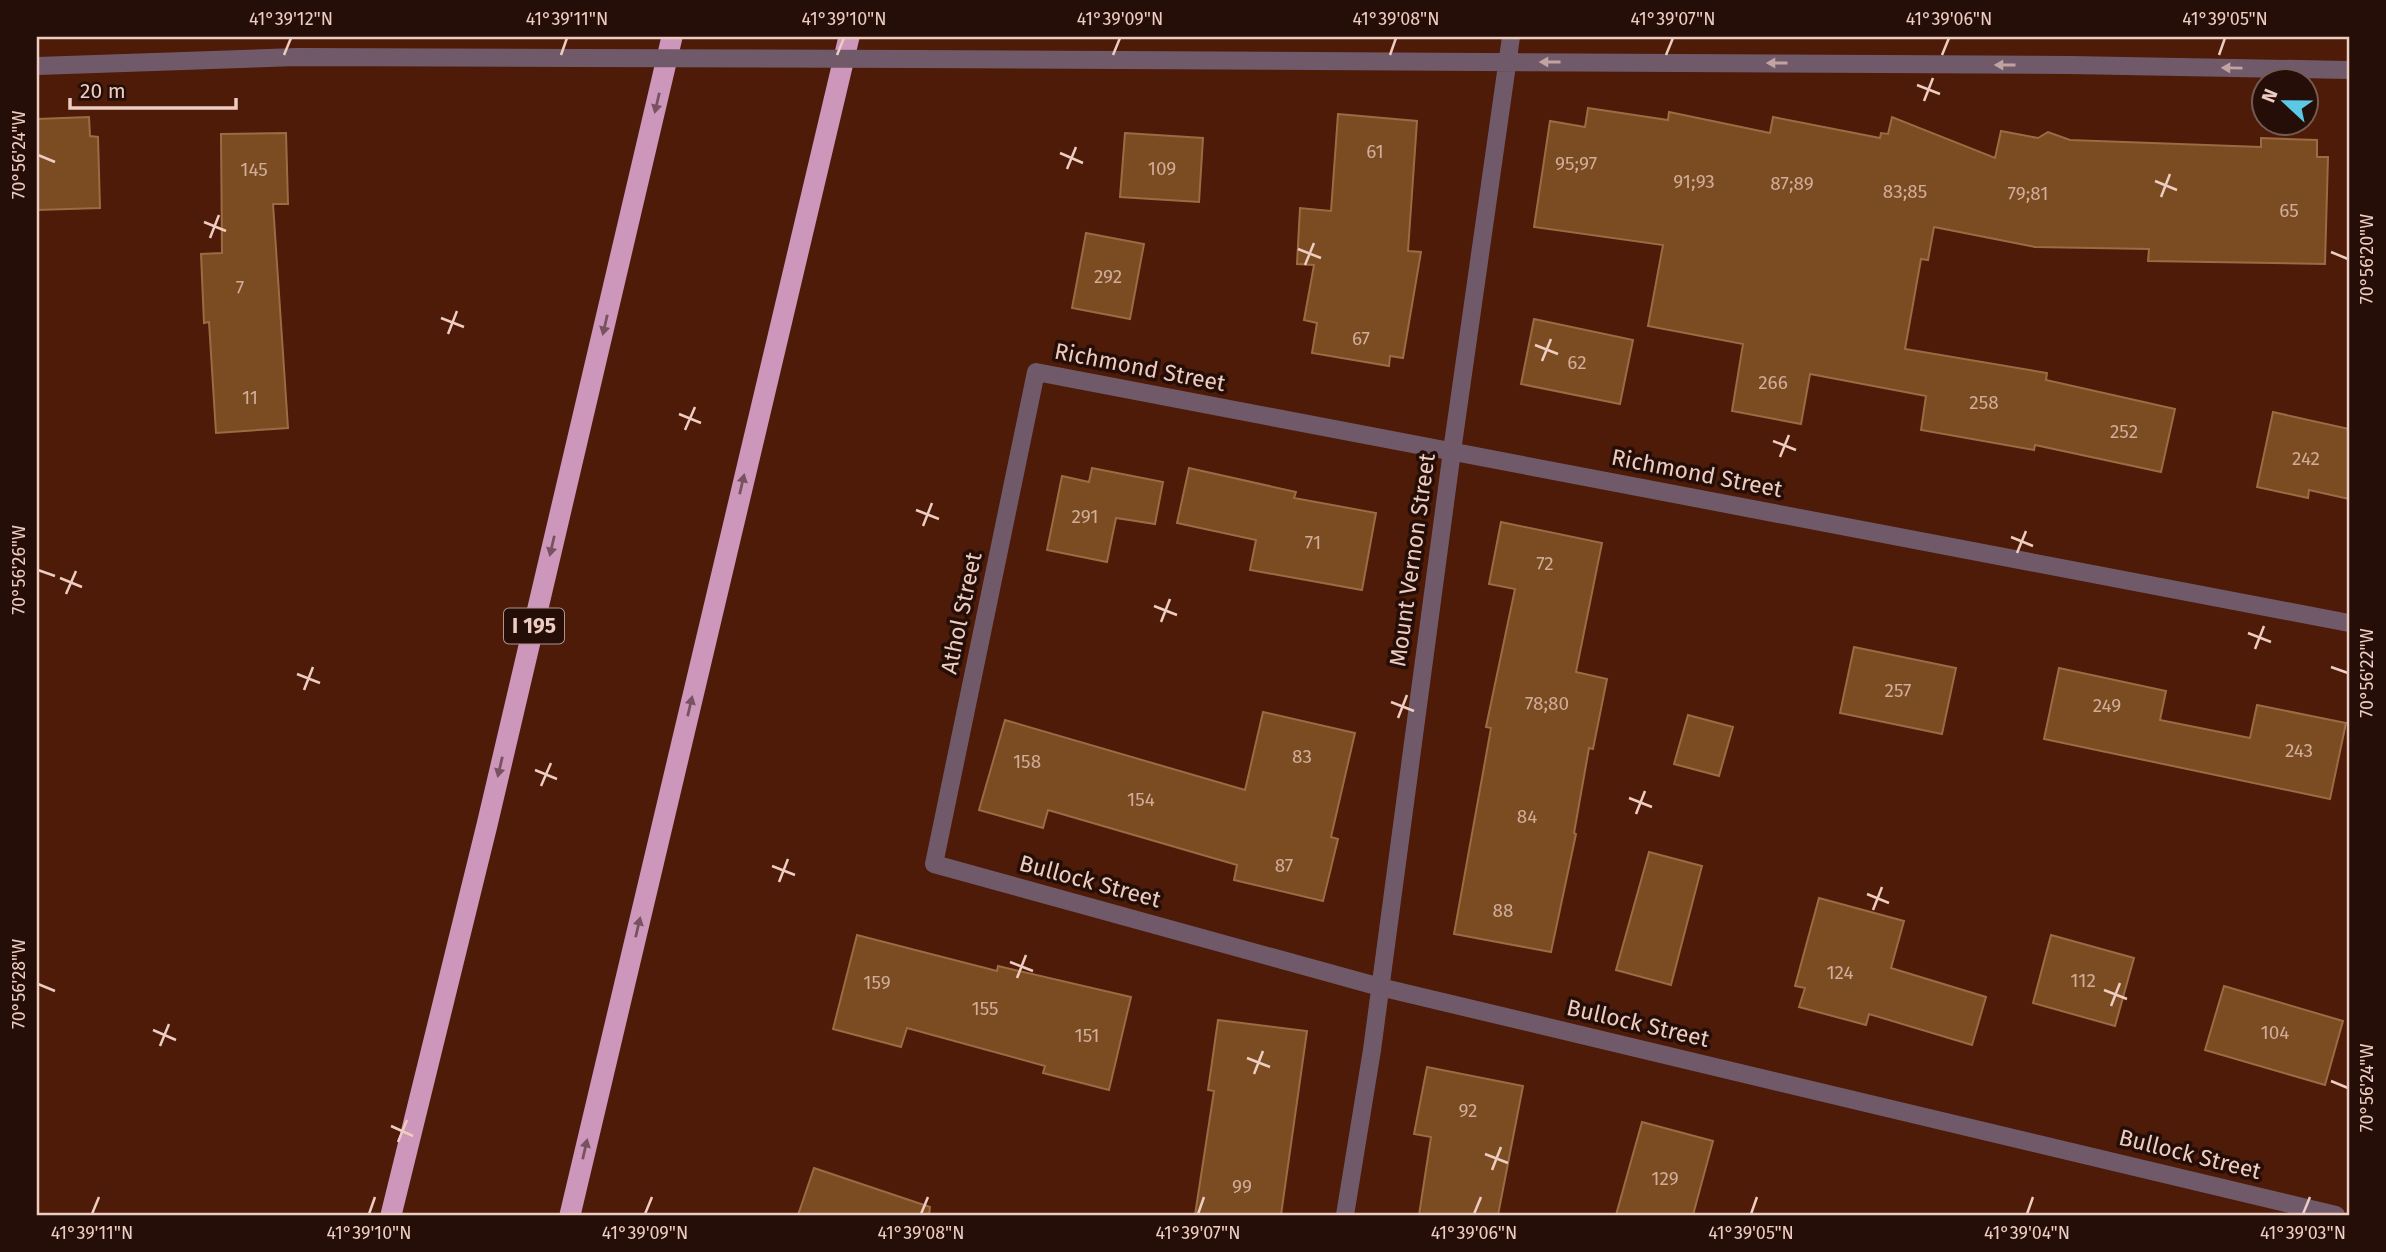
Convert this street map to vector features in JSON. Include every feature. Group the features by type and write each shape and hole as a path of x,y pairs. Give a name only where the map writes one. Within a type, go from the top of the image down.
{"highway":[{"name":"I 195","path":"391,1215 484,838 672,37"},
{"path":"570,1215 849,37"}],"street":[{"name":"Mount Vernon Street","path":"1345,1215 1380,987 1511,37"},
{"path":"37,66 297,57 2056,65 2349,70"},
{"name":"Richmond Street","path":"1036,372 2349,622"},
{"name":"Athol Street","path":"934,864 1036,372"},
{"name":"Bullock Street","path":"934,864 1380,987 2336,1215"}],"building":[{"path":"1588,108 1668,120 1669,112 1770,133 1773,117 1880,138 1881,133 1888,134 1892,117 1995,158 2001,131 2038,138 2048,132 2070,140 2261,147 2261,138 2317,140 2317,157 2328,157 2325,264 2148,261 2149,249 2035,247 1934,227 1928,260 1921,259 1905,349 2047,373 2046,380 2175,409 2161,472 2035,445 2034,450 1921,430 1926,396 1810,374 1801,424 1732,411 1743,344 1648,326 1663,245 1534,227 1550,121 1585,127"},
{"path":"1338,114 1417,121 1408,251 1421,252 1403,358 1390,356 1389,366 1312,353 1317,323 1304,320 1314,265 1297,264 1300,208 1331,211"},
{"path":"89,117 90,136 98,137 100,208 37,210 37,119"},
{"path":"286,133 288,204 273,204 288,428 216,433 209,322 204,323 201,254 222,253 221,134"},
{"path":"1125,133 1203,138 1199,202 1120,197"},
{"path":"1086,233 1144,244 1130,319 1072,308"},
{"path":"1534,319 1633,340 1620,404 1521,384"},
{"path":"2273,412 2349,429 2349,499 2309,490 2308,498 2257,487"},
{"path":"1092,468 1163,482 1155,524 1116,518 1107,562 1047,550 1062,476 1089,482"},
{"path":"1189,468 1296,492 1294,498 1376,513 1362,590 1250,570 1256,540 1177,523"},
{"path":"1501,522 1602,543 1576,672 1607,679 1593,749 1589,748 1574,833 1576,834 1551,952 1454,934 1491,728 1486,727 1515,589 1489,584"},
{"path":"1854,647 1956,668 1942,734 1840,713"},
{"path":"2059,668 2166,691 2160,720 2250,738 2257,705 2346,723 2330,799 2044,739"},
{"path":"1263,712 1355,733 1331,837 1338,839 1323,901 1234,880 1237,865 1048,810 1043,828 979,810 1005,720 1245,790"},
{"path":"1688,715 1733,727 1719,776 1674,764"},
{"path":"1649,852 1702,866 1671,985 1616,970"},
{"path":"1819,898 1904,921 1891,968 1986,997 1972,1045 1869,1014 1866,1025 1799,1007 1805,988 1795,986"},
{"path":"857,935 997,971 998,966 1131,997 1109,1090 1043,1073 1045,1066 907,1028 901,1047 833,1029"},
{"path":"2051,935 2134,958 2115,1026 2033,1003"},
{"path":"2224,986 2343,1021 2325,1085 2205,1050"},
{"path":"1218,1020 1307,1031 1281,1215 1195,1215 1214,1091 1208,1090"},
{"path":"1427,1067 1523,1086 1498,1215 1419,1215 1431,1137 1414,1134"},
{"path":"1642,1122 1713,1141 1693,1215 1616,1215"},
{"path":"814,1168 930,1207 929,1215 798,1215"}]}
